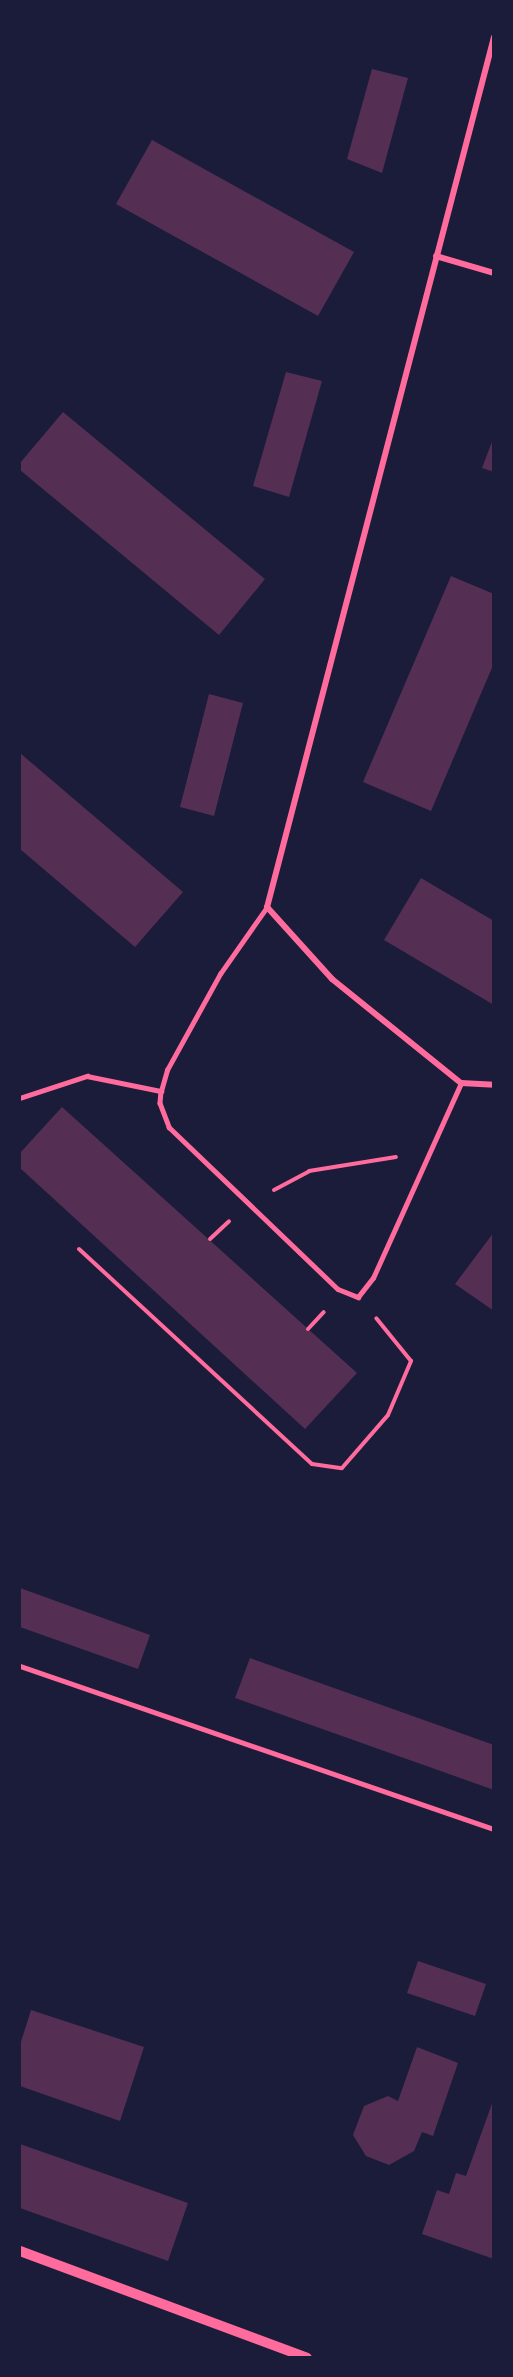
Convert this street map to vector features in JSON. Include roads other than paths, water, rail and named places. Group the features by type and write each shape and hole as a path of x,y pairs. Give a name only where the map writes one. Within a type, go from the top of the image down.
{"street":[{"path":"494,37 267,907 332,979 461,1083 494,1085"},
{"path":"436,256 494,273"},
{"path":"20,2251 307,2358"}],"lane":[{"path":"267,907 220,974 167,1070 160,1103 169,1127 338,1289 358,1297 373,1278 433,1150 461,1083"},
{"path":"20,1098 87,1076 161,1091"},
{"path":"20,1666 494,1829"}]}
